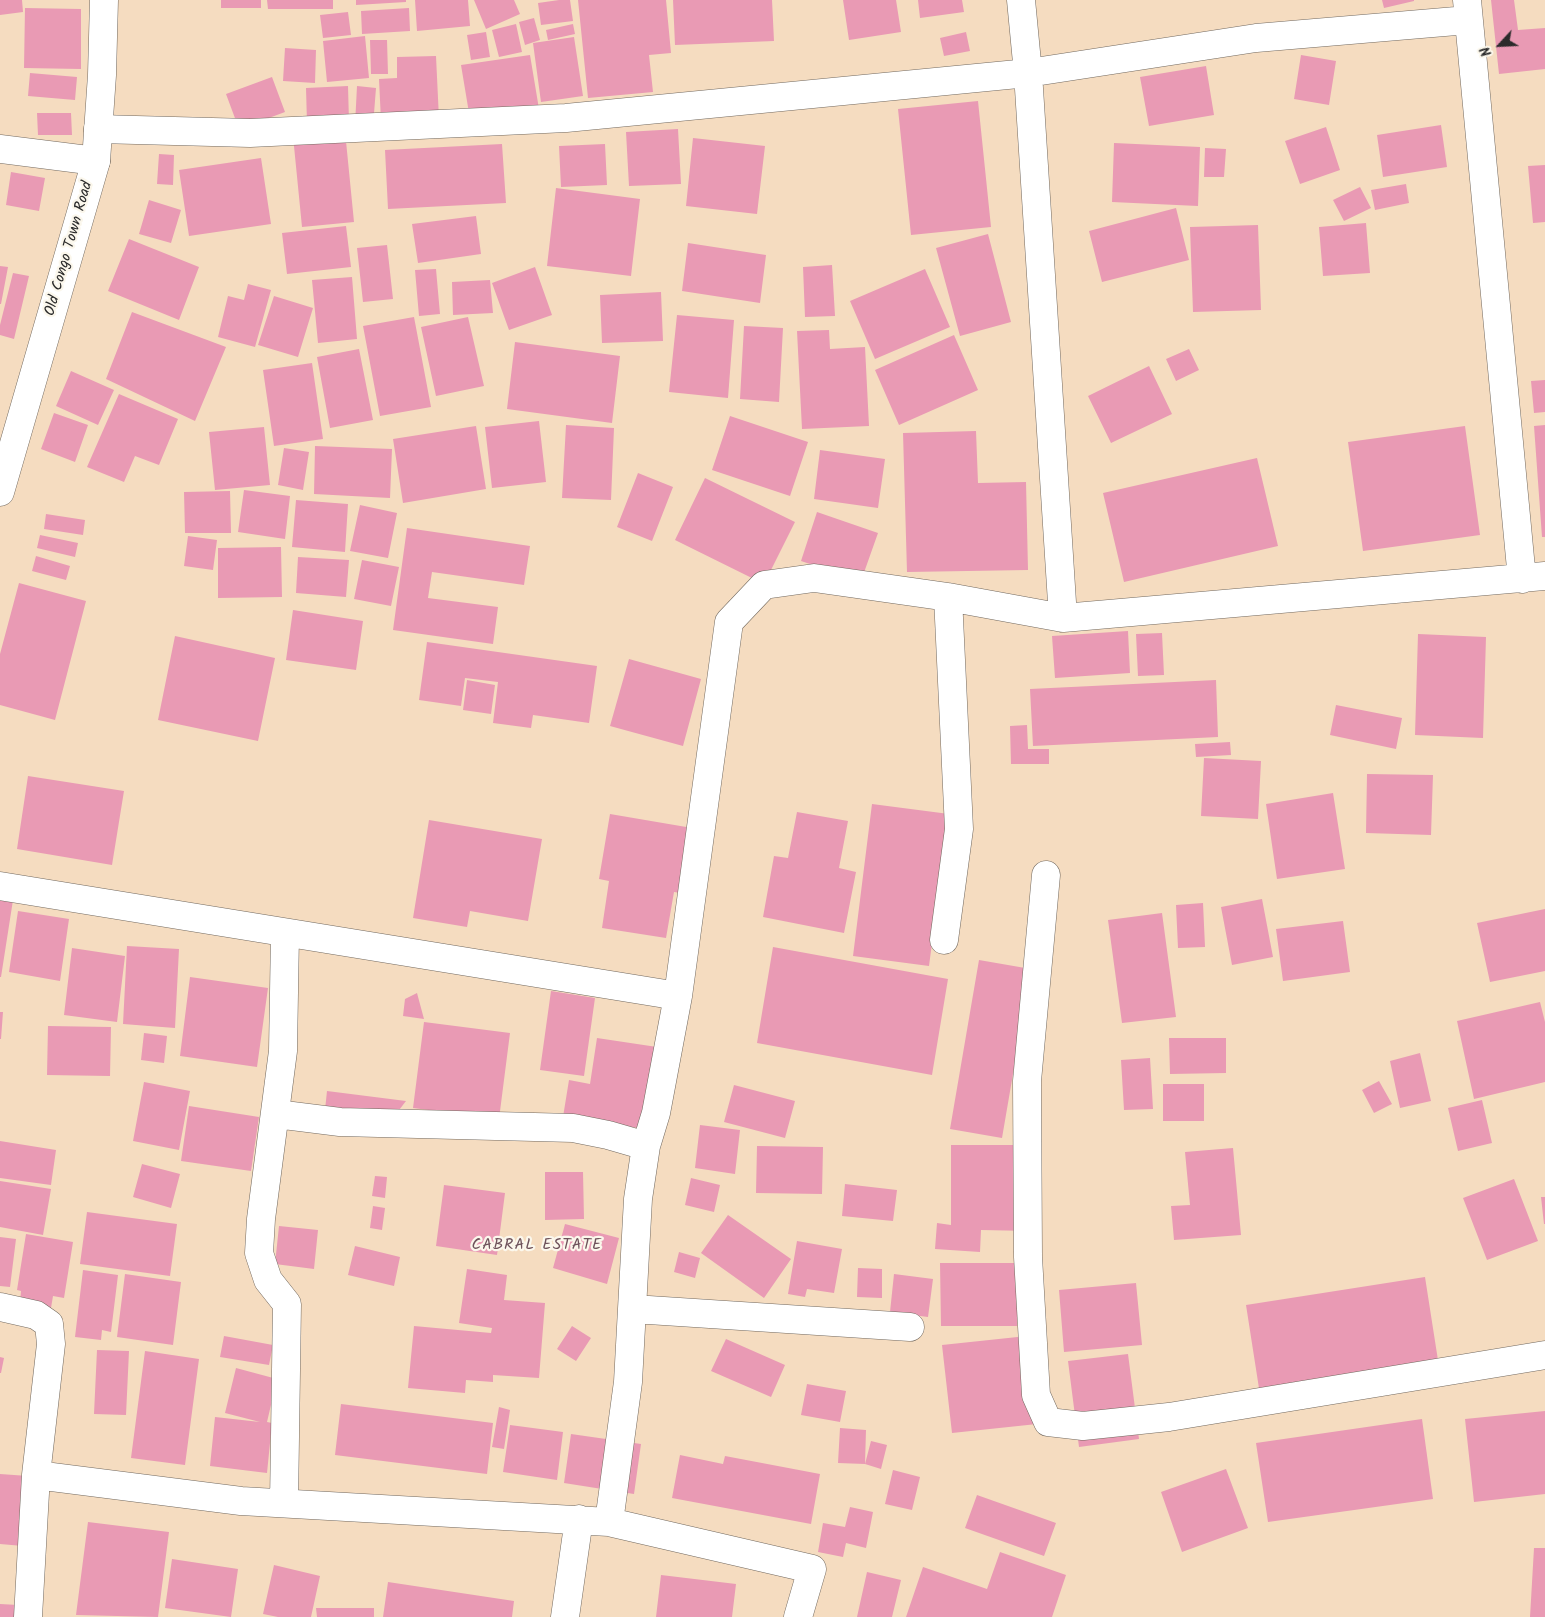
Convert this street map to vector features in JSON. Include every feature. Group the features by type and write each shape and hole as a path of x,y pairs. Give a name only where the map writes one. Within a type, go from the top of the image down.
{"street":[{"name":"Old Congo Town Road","path":"0,492 96,161 102,75 104,0"},
{"path":"1021,0 1028,73 1064,618"},
{"path":"98,130 250,133 566,118 1028,73 1256,38 1467,10 1533,578 1064,618 948,597 814,578 764,585 729,622 678,996 656,1113 646,1146 638,1199 628,1382 609,1522"},
{"path":"0,149 96,161"},
{"path":"944,940 959,829 948,597"},
{"path":"1046,875 1027,1081 1028,1257 1036,1395 1048,1422 1083,1426 1169,1417 1545,1355"},
{"path":"0,886 285,934 678,996"},
{"path":"284,1503 287,1304 268,1280 259,1253 261,1219 283,1051 285,934"},
{"path":"276,1114 340,1122 573,1128 608,1135 646,1146"},
{"path":"0,1307 36,1315 49,1324 51,1344 36,1475 28,1617"},
{"path":"633,1309 910,1327"},
{"path":"36,1475 241,1501 609,1522 812,1569 798,1617"},
{"path":"565,1617 579,1520"}],"building":[{"path":"0,0 22,0 23,12 0,15"},
{"path":"221,0 261,0 261,8 221,8"},
{"path":"267,0 333,0 333,9 268,9"},
{"path":"356,0 406,0 406,2 356,5"},
{"path":"415,0 468,0 470,26 417,31"},
{"path":"474,0 514,0 520,14 486,29"},
{"path":"570,0 573,21 541,25 538,3"},
{"path":"578,0 666,0 671,53 649,55 653,92 588,98"},
{"path":"673,0 772,0 774,41 675,45"},
{"path":"843,0 896,0 901,32 849,40"},
{"path":"918,0 962,0 964,12 920,18"},
{"path":"1382,0 1414,0 1414,1 1384,8"},
{"path":"1491,0 1514,0 1518,30 1545,28 1545,69 1499,74"},
{"path":"25,8 81,9 81,69 24,68"},
{"path":"409,8 410,31 362,34 361,11"},
{"path":"348,12 351,35 323,38 320,15"},
{"path":"534,18 540,40 525,45 519,22"},
{"path":"516,24 522,52 499,57 492,30"},
{"path":"573,24 575,34 548,40 546,30"},
{"path":"486,32 490,57 471,60 467,35"},
{"path":"966,32 970,51 944,56 940,38"},
{"path":"365,36 369,78 327,82 323,41"},
{"path":"574,37 583,96 541,102 533,43"},
{"path":"370,40 387,40 388,74 371,74"},
{"path":"285,48 316,50 315,83 283,81"},
{"path":"530,55 539,109 470,119 461,65"},
{"path":"1301,55 1336,61 1329,105 1294,99"},
{"path":"436,56 439,119 381,121 379,79 397,78 397,57"},
{"path":"1206,66 1214,115 1149,126 1140,77"},
{"path":"30,73 77,77 75,100 28,96"},
{"path":"272,77 285,112 239,129 226,94"},
{"path":"348,86 349,122 307,123 306,88"},
{"path":"357,86 376,88 373,126 355,125"},
{"path":"978,101 991,227 911,235 898,109"},
{"path":"37,113 71,113 72,135 38,135"},
{"path":"1441,125 1447,167 1383,177 1377,135"},
{"path":"1326,127 1340,170 1300,184 1285,141"},
{"path":"678,129 681,184 629,186 626,132"},
{"path":"345,131 354,222 302,227 293,136"},
{"path":"693,138 765,146 757,214 686,206"},
{"path":"1114,143 1200,147 1198,206 1112,202"},
{"path":"502,144 506,203 388,209 385,150"},
{"path":"605,144 607,185 561,187 559,146"},
{"path":"1205,148 1226,149 1224,177 1204,177"},
{"path":"159,154 174,155 173,185 157,184"},
{"path":"261,158 271,224 189,236 179,170"},
{"path":"1545,165 1545,222 1533,223 1528,166"},
{"path":"11,172 45,178 39,211 6,205"},
{"path":"1406,184 1409,203 1375,210 1371,190"},
{"path":"1360,187 1371,208 1344,221 1333,200"},
{"path":"556,188 640,199 631,276 547,266"},
{"path":"149,200 181,210 171,243 139,234"},
{"path":"1176,208 1189,260 1102,282 1089,231"},
{"path":"476,216 481,254 418,263 412,224"},
{"path":"1366,223 1370,273 1323,276 1319,227"},
{"path":"1258,225 1261,310 1193,312 1190,227"},
{"path":"346,226 351,267 287,274 282,233"},
{"path":"988,234 1011,322 960,336 936,248"},
{"path":"129,239 199,267 179,320 108,291"},
{"path":"688,243 766,255 760,303 682,291"},
{"path":"387,245 393,299 363,302 357,248"},
{"path":"832,265 835,316 805,317 803,267"},
{"path":"0,266 8,267 1,304 0,304"},
{"path":"535,267 552,315 509,330 492,283"},
{"path":"436,269 440,314 419,316 415,270"},
{"path":"925,269 950,327 875,359 850,301"},
{"path":"13,273 29,276 14,339 0,335 0,325"},
{"path":"352,277 357,339 318,343 312,280"},
{"path":"490,280 493,313 453,315 452,282"},
{"path":"248,284 271,290 255,347 218,337 228,296 244,300"},
{"path":"661,292 663,341 602,343 600,295"},
{"path":"274,296 313,308 298,357 258,345"},
{"path":"132,312 226,347 195,421 106,379"},
{"path":"677,315 734,320 728,398 669,392"},
{"path":"414,317 431,407 380,416 363,326"},
{"path":"468,317 484,386 436,396 421,327"},
{"path":"744,326 783,328 779,402 740,399"},
{"path":"829,330 830,349 865,347 869,426 802,429 797,331"},
{"path":"954,335 978,390 899,425 875,370"},
{"path":"515,342 620,356 612,423 507,409"},
{"path":"359,349 373,420 330,428 317,357"},
{"path":"1189,349 1199,370 1176,381 1166,359"},
{"path":"312,363 323,439 274,446 263,370"},
{"path":"1149,366 1172,414 1111,443 1088,396"},
{"path":"71,371 114,390 98,425 56,406"},
{"path":"1545,380 1545,412 1534,413 1531,381"},
{"path":"119,394 178,419 159,465 135,456 124,482 87,467"},
{"path":"54,413 88,425 75,462 41,449"},
{"path":"730,416 808,442 790,496 712,470"},
{"path":"539,421 546,482 492,488 485,427"},
{"path":"566,425 614,428 611,500 562,498"},
{"path":"1545,425 1545,537 1542,537 1534,426"},
{"path":"476,426 486,489 403,503 393,439"},
{"path":"1465,426 1480,535 1363,551 1348,442"},
{"path":"264,427 270,485 215,490 209,432"},
{"path":"976,431 978,483 1026,482 1028,570 907,572 903,433"},
{"path":"315,446 392,449 390,498 314,494"},
{"path":"284,448 309,452 303,490 278,485"},
{"path":"820,450 885,459 878,508 814,499"},
{"path":"1257,458 1278,546 1124,582 1103,493"},
{"path":"638,473 673,487 652,541 617,527"},
{"path":"705,478 795,522 764,584 675,540"},
{"path":"244,490 290,496 285,539 238,532"},
{"path":"230,491 231,533 185,533 184,492"},
{"path":"296,500 348,504 345,552 292,547"},
{"path":"360,505 397,513 388,558 350,551"},
{"path":"817,512 878,533 861,581 801,561"},
{"path":"46,514 85,520 83,535 44,529"},
{"path":"407,528 530,546 524,585 432,572 428,598 498,607 493,644 393,630"},
{"path":"40,535 78,543 75,557 37,548"},
{"path":"188,536 217,540 213,570 184,566"},
{"path":"281,547 282,597 218,598 218,548"},
{"path":"36,556 70,566 66,580 32,571"},
{"path":"298,557 349,560 346,597 296,593"},
{"path":"362,560 399,567 391,606 354,599"},
{"path":"19,583 86,601 55,720 0,705 0,654"},
{"path":"293,610 363,621 356,670 286,660"},
{"path":"1128,631 1130,673 1055,678 1052,636"},
{"path":"1162,633 1164,675 1138,676 1136,634"},
{"path":"1418,634 1486,637 1483,738 1415,735"},
{"path":"175,636 275,658 258,741 158,720"},
{"path":"427,642 597,666 589,723 533,715 531,728 493,723 498,682 465,678 461,706 419,700"},
{"path":"629,659 701,679 683,746 610,726"},
{"path":"467,680 495,685 491,714 463,710"},
{"path":"1216,680 1218,737 1033,746 1030,689"},
{"path":"1336,705 1402,718 1396,749 1330,735"},
{"path":"1027,725 1028,749 1049,749 1049,764 1011,764 1010,726"},
{"path":"1230,742 1231,755 1196,757 1195,744"},
{"path":"1204,758 1261,761 1258,819 1201,816"},
{"path":"1367,774 1433,775 1431,835 1366,833"},
{"path":"28,776 124,791 112,865 17,849"},
{"path":"1333,793 1345,869 1277,879 1266,804"},
{"path":"872,804 949,814 929,966 853,956"},
{"path":"797,812 848,821 839,868 856,872 844,933 763,917 774,856 788,858"},
{"path":"610,814 698,829 687,894 674,892 666,938 602,928 609,881 599,879"},
{"path":"429,820 542,839 528,921 470,911 467,927 413,918"},
{"path":"0,899 13,900 1,977 0,977"},
{"path":"1262,899 1273,957 1232,965 1221,907"},
{"path":"1203,903 1205,947 1178,948 1176,905"},
{"path":"1545,909 1545,971 1490,982 1477,923"},
{"path":"18,911 69,919 60,981 9,972"},
{"path":"1162,913 1176,1017 1122,1023 1108,920"},
{"path":"1343,921 1350,972 1283,981 1276,929"},
{"path":"127,946 179,949 175,1028 123,1024"},
{"path":"773,947 948,979 932,1075 757,1043"},
{"path":"72,948 125,956 117,1022 64,1015"},
{"path":"979,960 1031,969 1002,1138 950,1129"},
{"path":"190,977 268,988 257,1067 180,1056"},
{"path":"551,991 595,998 584,1076 540,1070"},
{"path":"417,993 424,1019 403,1016 405,999"},
{"path":"1540,1002 1545,1022 1545,1082 1474,1099 1457,1021"},
{"path":"0,1012 3,1012 1,1039 0,1039"},
{"path":"424,1022 510,1033 499,1119 413,1108"},
{"path":"48,1026 111,1027 110,1076 47,1075"},
{"path":"144,1033 167,1036 164,1063 141,1060"},
{"path":"597,1038 657,1047 645,1129 563,1117 569,1080 590,1084"},
{"path":"1169,1038 1226,1038 1226,1073 1170,1074"},
{"path":"1420,1053 1431,1101 1400,1108 1390,1061"},
{"path":"1150,1058 1153,1109 1124,1110 1121,1060"},
{"path":"1379,1081 1392,1104 1374,1113 1362,1090"},
{"path":"144,1082 190,1091 179,1150 133,1141"},
{"path":"1163,1084 1204,1084 1204,1121 1163,1121"},
{"path":"734,1085 795,1101 785,1138 724,1122"},
{"path":"327,1091 406,1101 393,1118 325,1110"},
{"path":"1482,1100 1492,1143 1458,1151 1448,1108"},
{"path":"189,1106 259,1117 251,1171 181,1161"},
{"path":"700,1125 740,1130 735,1174 695,1168"},
{"path":"0,1141 56,1150 51,1185 0,1178"},
{"path":"951,1145 1019,1145 1031,1231 981,1230 980,1252 935,1249 937,1223 951,1225"},
{"path":"757,1146 823,1147 822,1194 756,1193"},
{"path":"1233,1148 1241,1235 1174,1240 1171,1206 1190,1205 1185,1152"},
{"path":"142,1164 180,1174 171,1208 133,1197"},
{"path":"545,1172 583,1172 584,1219 545,1220"},
{"path":"375,1176 387,1177 385,1198 372,1196"},
{"path":"691,1178 720,1185 714,1212 685,1205"},
{"path":"1514,1179 1538,1241 1487,1260 1463,1198"},
{"path":"0,1181 51,1189 43,1235 0,1227"},
{"path":"845,1184 897,1190 893,1221 842,1216"},
{"path":"444,1185 505,1193 497,1255 436,1246"},
{"path":"1541,1197 1545,1197 1545,1224 1544,1224"},
{"path":"373,1206 385,1208 382,1230 370,1228"},
{"path":"87,1212 177,1224 170,1276 80,1264"},
{"path":"728,1215 791,1259 764,1298 701,1253"},
{"path":"565,1224 619,1238 607,1284 553,1268"},
{"path":"279,1226 318,1230 314,1269 275,1264"},
{"path":"26,1234 73,1242 64,1298 53,1296 51,1308 20,1303 21,1291 17,1290"},
{"path":"0,1237 16,1239 10,1287 0,1286"},
{"path":"797,1241 842,1249 834,1293 807,1289 805,1297 788,1294"},
{"path":"355,1246 400,1257 394,1286 348,1275"},
{"path":"679,1252 700,1258 695,1278 674,1272"},
{"path":"940,1263 1017,1263 1017,1326 941,1326"},
{"path":"858,1268 882,1269 882,1298 857,1297"},
{"path":"467,1269 507,1275 504,1300 545,1303 539,1378 493,1375 493,1382 466,1380 465,1393 408,1388 414,1326 491,1333 492,1328 459,1323"},
{"path":"83,1270 118,1275 111,1332 102,1330 101,1340 75,1337"},
{"path":"125,1274 181,1282 173,1345 117,1337"},
{"path":"894,1274 933,1279 928,1317 890,1312"},
{"path":"1425,1277 1442,1386 1263,1414 1246,1305"},
{"path":"1136,1283 1142,1345 1064,1352 1059,1290"},
{"path":"572,1326 591,1338 576,1361 557,1349"},
{"path":"224,1336 273,1345 269,1365 220,1357"},
{"path":"1027,1336 1037,1424 952,1433 942,1345"},
{"path":"726,1339 785,1365 771,1397 711,1371"},
{"path":"97,1350 129,1351 126,1415 94,1414"},
{"path":"145,1351 199,1359 185,1465 131,1458"},
{"path":"1128,1354 1139,1439 1079,1447 1068,1361"},
{"path":"0,1357 4,1358 1,1373 0,1373"},
{"path":"236,1368 277,1379 267,1422 272,1423 267,1473 210,1466 215,1417 260,1422 225,1413"},
{"path":"807,1384 846,1391 840,1422 801,1415"},
{"path":"341,1404 493,1423 487,1474 335,1455"},
{"path":"499,1407 510,1410 504,1449 492,1447"},
{"path":"1545,1411 1545,1494 1474,1502 1465,1419"},
{"path":"1422,1419 1433,1499 1268,1522 1256,1443"},
{"path":"510,1425 563,1432 557,1480 503,1472"},
{"path":"840,1428 866,1430 865,1464 838,1463"},
{"path":"571,1434 641,1444 634,1494 564,1483"},
{"path":"871,1441 887,1445 881,1469 865,1464"},
{"path":"680,1455 723,1464 725,1456 820,1474 811,1524 672,1498"},
{"path":"1226,1469 1248,1528 1182,1552 1161,1492"},
{"path":"893,1470 920,1477 912,1510 885,1504"},
{"path":"0,1474 28,1476 23,1546 0,1544"},
{"path":"977,1495 1056,1523 1044,1556 965,1528"},
{"path":"850,1507 873,1512 866,1548 846,1543 843,1557 818,1552 823,1523 845,1527"},
{"path":"88,1522 169,1532 158,1617 76,1615"},
{"path":"1534,1548 1545,1548 1545,1617 1530,1617"},
{"path":"1000,1552 1066,1575 1052,1617 906,1617 923,1567 987,1589"},
{"path":"172,1559 238,1569 231,1617 165,1608"},
{"path":"274,1565 320,1576 311,1617 278,1617 263,1614"},
{"path":"867,1572 901,1580 892,1617 857,1617"},
{"path":"661,1575 736,1584 732,1617 656,1617"},
{"path":"388,1582 514,1601 512,1617 383,1617"},
{"path":"0,1604 18,1605 18,1617 0,1617"},
{"path":"316,1608 374,1608 374,1617 317,1617"}],"district":[{"name":"CABRAL ESTATE","path":"537,1246"}]}
